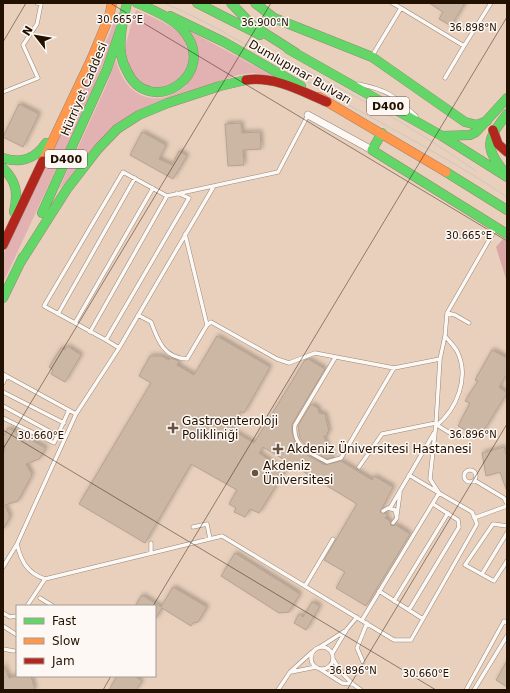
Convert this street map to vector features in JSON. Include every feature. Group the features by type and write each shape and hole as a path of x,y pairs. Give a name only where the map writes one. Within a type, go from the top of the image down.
{"main road":[{"name":"Hürriyet Caddesi","path":"3,245 5,238 74,96 109,17 112,3"},
{"name":"D400","path":"124,19 127,3"},
{"name":"Dumlupınar Bulvarı","path":"197,3 296,53 442,136 507,176"},
{"name":"D400","path":"230,3 237,12 253,25 296,53"},
{"path":"255,3 274,18 372,57 465,122 477,125 488,121"},
{"path":"124,19 121,50 123,64 129,78 136,85 154,93 164,93 177,88 188,78 192,70 194,52 182,29 142,4"},
{"name":"Dumlupınar Bulvarı","path":"142,4 224,42 382,134 507,210"},
{"name":"Hürriyet Caddesi","path":"3,298 107,69 124,19"},
{"path":"20,263 48,213 102,142 122,125 186,97 246,79 272,81 327,102"},
{"name":"D400","path":"3,158 19,161 36,157 42,150 74,96"},
{"path":"442,136 467,135 476,132 488,121 507,98"},
{"path":"507,114 489,137 489,151 493,160 507,176"},
{"path":"465,122 467,135"},
{"path":"493,130 498,144 507,152"},
{"path":"382,134 372,150 507,234"},
{"path":"3,168 12,176 17,186 17,193 5,238"}],"street":[{"path":"308,116 372,150"}],"lane":[{"path":"3,92 38,78 23,45 37,24 41,4 36,3"},
{"path":"392,3 464,46"},
{"path":"445,78 491,3"},
{"path":"372,57 401,8"},
{"path":"119,348 44,306 118,178 123,172 167,196 278,172 308,116"},
{"path":"58,314 135,178"},
{"path":"3,567 17,544 76,414 119,348 214,186"},
{"path":"75,323 153,188"},
{"path":"106,340 189,198 177,194"},
{"path":"90,332 167,196"},
{"path":"439,493 430,479 436,426 440,359 445,336 447,313 497,227"},
{"path":"185,234 207,325"},
{"path":"447,313 455,315 469,323"},
{"path":"138,315 152,322 160,346 180,358 187,358 207,325 211,322 277,360 290,363 315,353 394,368 440,359"},
{"path":"383,511 390,508 436,426 444,420 457,400 463,379 463,367 457,350 445,336"},
{"path":"335,358 294,430 298,443 302,448 327,462 341,458 394,368"},
{"path":"3,383 5,375 76,414"},
{"path":"3,392 64,423"},
{"path":"3,406 58,436"},
{"path":"3,418 51,443 56,441 69,410"},
{"path":"359,467 382,434 436,426 453,435"},
{"path":"17,544 24,565 30,572 44,579 222,536 394,640 411,640 477,524 472,512 409,475"},
{"path":"474,480 504,498 507,505 474,518"},
{"path":"393,523 397,515 400,490"},
{"path":"362,620 439,493"},
{"path":"409,610 459,527 458,520 433,504"},
{"path":"390,508 395,510 397,515"},
{"path":"394,600 448,513"},
{"path":"193,526 207,524 210,539"},
{"path":"507,526 493,524 466,565 494,581 507,561"},
{"path":"482,574 507,533"},
{"path":"305,586 333,539"},
{"path":"151,543 151,553"},
{"path":"28,605 44,579"},
{"path":"379,591 423,619"},
{"path":"40,598 51,605"},
{"path":"3,613 10,617 16,616"},
{"path":"332,654 347,629 357,617"},
{"path":"466,690 504,621 507,623"},
{"path":"363,662 357,648 367,623"},
{"path":"3,626 16,634"},
{"path":"278,690 290,672 307,655 347,629"},
{"path":"474,690 507,636"},
{"path":"320,647 329,649 342,674 352,685"},
{"path":"3,649 14,651"},
{"path":"313,652 312,662 318,668 342,683 352,685 361,690"},
{"path":"290,672 327,668 333,659"}],"shaded area":[{"path":"136,10 166,24 183,36 187,49 188,63 184,74 177,82 166,86 155,87 143,83 133,75 126,61 125,50"},
{"path":"117,13 120,13 112,41 91,94 3,283 3,255 108,37"},
{"path":"188,30 273,76 253,73 238,75 153,104 59,189 106,86 116,60 120,73 127,83 135,91 144,96 154,98 165,97 176,93 187,85"},
{"path":"503,239 507,242 507,282 496,247"}],"building":[{"path":"429,3 465,3 451,26 439,19 443,12"},
{"path":"19,104 39,114 23,147 3,137"},
{"path":"241,123 242,133 260,132 261,149 243,150 244,165 228,166 225,124"},
{"path":"142,132 166,145 159,159 172,165 179,151 187,156 173,179 130,155"},
{"path":"217,336 270,367 244,413 241,411 230,429 254,443 305,360 308,359 325,369 292,424 292,433 297,446 307,455 325,465 341,461 372,480 374,476 393,487 380,512 388,514 385,518 390,521 391,526 396,525 410,534 366,606 336,588 345,572 324,560 357,504 263,447 259,453 285,471 259,513 250,509 245,517 234,512 236,508 229,504 237,490 191,464 145,543 79,504 151,383 139,376 150,356 161,356 169,360 170,358 179,361 177,365 194,375"},
{"path":"67,346 81,355 65,382 51,374 53,370 49,367 61,348 65,350"},
{"path":"492,350 507,358 507,374 499,387 507,393 479,438 458,426 470,403 465,401 478,381 475,380"},
{"path":"311,404 318,408 319,413 325,414 329,432 327,432 328,435 324,436 329,454 334,457 327,459 316,453 306,446 300,438 298,426"},
{"path":"8,428 46,448 39,459 26,464 32,475 18,501 5,505 10,517 3,530 3,452 5,452 3,437"},
{"path":"504,447 507,457 506,489 500,472 486,476 482,453"},
{"path":"235,553 300,594 289,612 279,613 221,576"},
{"path":"173,587 207,607 198,622 193,623 191,626 162,608 156,618 156,605 136,605 142,595 161,607"},
{"path":"312,602 320,606 306,630 294,623 299,614 303,617"},
{"path":"507,661 507,687 496,680"},
{"path":"3,664 9,678 16,676 31,677 35,690 3,690"},
{"path":"116,677 137,677 142,681 136,690 109,690"}],"tram line":[{"path":"164,3 203,21 240,41 313,85 460,167 507,197"},
{"path":"273,54 377,108 452,154 476,171"}],"traffic: fast":[{"path":"127,3 121,35 121,54 124,65 137,85 150,91 165,91 178,85 188,75 193,61 192,46 182,29 173,21 137,3"},
{"path":"197,3 260,35"},
{"path":"231,3 252,25 296,53"},
{"path":"255,3 274,18 372,57 465,122 477,125 487,121"},
{"path":"170,16 224,42 301,86"},
{"path":"42,213 107,69 124,19"},
{"path":"288,49 442,136 507,177"},
{"path":"20,263 67,189 98,149 117,129 139,115 168,103 220,86 246,80"},
{"path":"442,136 470,135 476,132 507,98"},
{"path":"505,173 493,156 490,143 495,130 507,114"},
{"path":"382,133 372,150 507,234"},
{"path":"3,158 10,160 28,159 37,153 46,143"},
{"path":"3,168 14,183 16,193 14,212"},
{"path":"446,172 507,210"},
{"path":"3,298 23,257"}],"traffic: slow":[{"path":"43,161 91,60 109,17 112,3"},
{"path":"319,97 446,172"}],"traffic: jam":[{"path":"246,80 257,79 278,82 327,102"},
{"path":"493,130 498,144 507,152"},
{"path":"3,245 43,161"}],"place":[{"name":"Gastroenteroloji Polikliniği","path":"173,428"},
{"name":"Akdeniz Üniversitesi Hastanesi","path":"278,449"},
{"name":"Akdeniz Üniversitesi","path":"255,473"}]}
